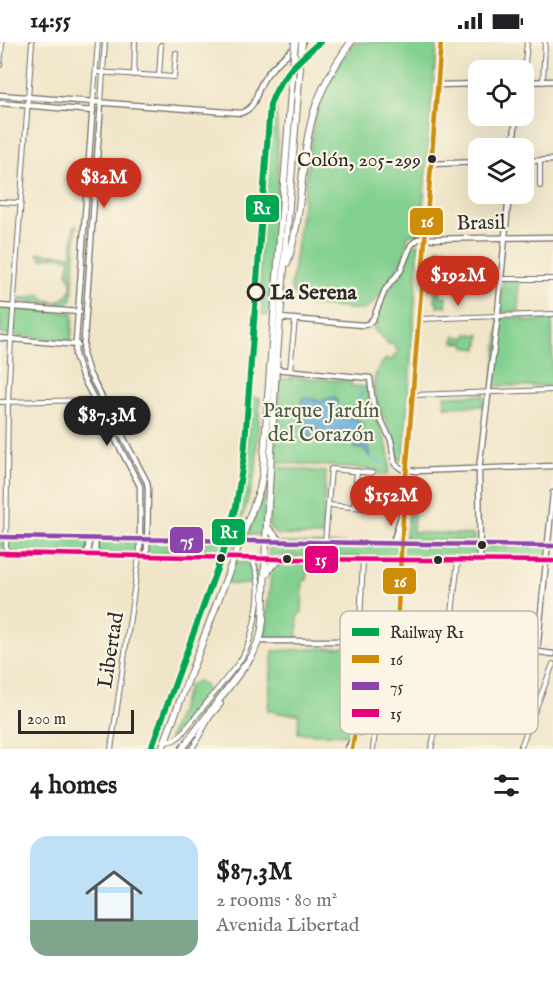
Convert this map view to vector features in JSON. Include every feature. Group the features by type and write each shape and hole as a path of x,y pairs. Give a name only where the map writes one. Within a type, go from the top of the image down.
{"highway":[{"path":"182,749 217,706 260,641 263,621 273,369 295,42"},
{"path":"163,746 261,483 280,318 302,42"},
{"path":"284,272 296,230 314,112 327,80 351,42"},
{"path":"267,526 279,540"},
{"path":"265,578 271,566 281,559"}],"main road":[{"path":"393,544 403,511"},
{"path":"3,537 240,539 325,543 550,546"},
{"path":"92,538 92,555"},
{"path":"3,553 265,559 553,561"},
{"path":"350,749 358,734"}],"street":[{"path":"0,65 2,42"},
{"path":"3,553 11,340 32,42"},
{"path":"98,42 78,312 77,366 140,486 140,556"},
{"path":"105,42 85,313 84,359 89,373 147,482 147,556"},
{"path":"134,75 135,42"},
{"path":"0,95 242,112 248,110 254,103 266,75 302,42"},
{"path":"398,611 403,511 441,42"},
{"path":"525,60 527,42"},
{"path":"543,82 545,42"},
{"path":"159,76 161,45"},
{"path":"96,72 172,77 175,75 176,53"},
{"path":"534,82 553,81"},
{"path":"438,85 468,84"},
{"path":"57,108 81,102"},
{"path":"0,103 93,111"},
{"path":"534,160 553,160"},
{"path":"540,160 540,186"},
{"path":"432,164 468,162"},
{"path":"0,202 21,203"},
{"path":"480,561 479,469 498,316 508,204"},
{"name":"Brasil","path":"280,318 363,325 370,323 376,315 385,290 401,270 411,245 418,239 553,237"},
{"path":"501,279 553,279"},
{"path":"0,306 85,313"},
{"path":"420,320 553,314"},
{"path":"290,370 294,319"},
{"path":"0,338 83,346"},
{"path":"273,369 370,378 374,404 391,440 394,462 398,467 407,470 553,466"},
{"path":"413,395 553,390"},
{"path":"0,402 95,400"},
{"path":"325,543 331,469 372,473"},
{"path":"354,507 357,471"},
{"path":"538,641 545,561 550,546 553,493"},
{"path":"328,505 403,511"},
{"name":"Libertad","path":"111,749 140,556"},
{"path":"163,746 181,735 240,661 247,648 254,630 257,604 257,571 251,558"},
{"path":"360,611 363,560"},
{"path":"452,611 458,561"},
{"path":"260,641 340,641"},
{"path":"538,652 553,654"},
{"path":"538,703 553,664"},
{"path":"192,749 217,706"},
{"path":"373,749 375,734"},
{"path":"431,749 435,734"},
{"path":"520,749 526,734"}],"green space":[{"path":"354,42 437,42 421,229 418,234 408,234 406,250 398,267 376,300 363,310 309,305 298,298 291,288 315,114 328,80"},
{"path":"275,103 278,181 269,316 263,315 259,260 270,118"},
{"path":"77,225 72,299 65,304 20,301 18,298 40,294 46,300 57,302 69,293 71,281 67,271 71,259 57,256 42,259 38,253 72,255 74,226"},
{"path":"419,244 404,457 401,460 398,459 392,435 374,393 375,376 379,368 386,359 393,360 394,355 399,351 395,348 395,344 388,344 374,330 380,303 401,273 412,245"},
{"path":"437,248 452,249 450,261 443,261 440,296 447,297 446,306 437,307 435,289 429,288 431,263 436,263"},
{"path":"518,279 519,312 501,312 503,280"},
{"path":"0,308 73,313 71,341 0,334"},
{"path":"552,316 553,386 493,386 500,319 524,317 524,321 551,320"},
{"path":"467,334 480,335 478,349 465,347 465,343 454,342 455,336 466,338"},
{"name":"Parque Jardín del Corazón","path":"291,377 351,381 351,386 367,387 372,410 388,450 388,474 378,474 378,470 333,465 274,462 279,379 291,379"},
{"path":"484,395 483,406 445,407 445,396"},
{"path":"249,397 260,398 256,470 238,534 231,534 245,480"},
{"path":"272,467 326,472 322,536 277,535 269,527"},
{"path":"264,480 266,480 262,535 248,535 261,498"},
{"path":"409,514 414,514 413,532 475,535 475,541 405,540"},
{"path":"0,538 236,541 230,555 0,552"},
{"path":"269,543 553,547 553,559 269,556"},
{"path":"235,561 252,563 255,569 255,584 230,584 227,581"},
{"path":"280,563 307,564 307,580 303,580 302,612 298,615 297,640 265,640 264,638 271,574 273,567"},
{"path":"340,647 340,734 351,735 298,733 299,714 276,713 268,710 273,651"},
{"path":"198,681 206,687 207,697 179,735 169,739 189,685"}],"water":[{"path":"303,397 320,401 335,397 337,401 335,412 338,417 349,419 358,417 357,420 363,425 358,436 359,441 368,448 370,457 364,450 355,448 349,437 344,434 331,432 331,436 328,437 316,430 312,432 311,438 307,439 307,429 303,426 309,408 301,402"}],"waterway":[{"path":"358,417 360,405 358,399 363,391"},
{"path":"370,457 383,463"}],"rail line":[{"name":"R1","path":"151,749 222,555 236,506 244,456 270,105 284,78 320,42"}],"transit line":[{"name":"16","path":"398,611 404,501 441,42"},
{"name":"75","path":"0,537 553,546"},
{"name":"15","path":"0,553 281,559 553,561"},
{"name":"16","path":"352,749 355,734"}],"place":[{"name":"Colón, 205-299","path":"432,159"},
{"name":"La Serena","path":"256,292"}]}
